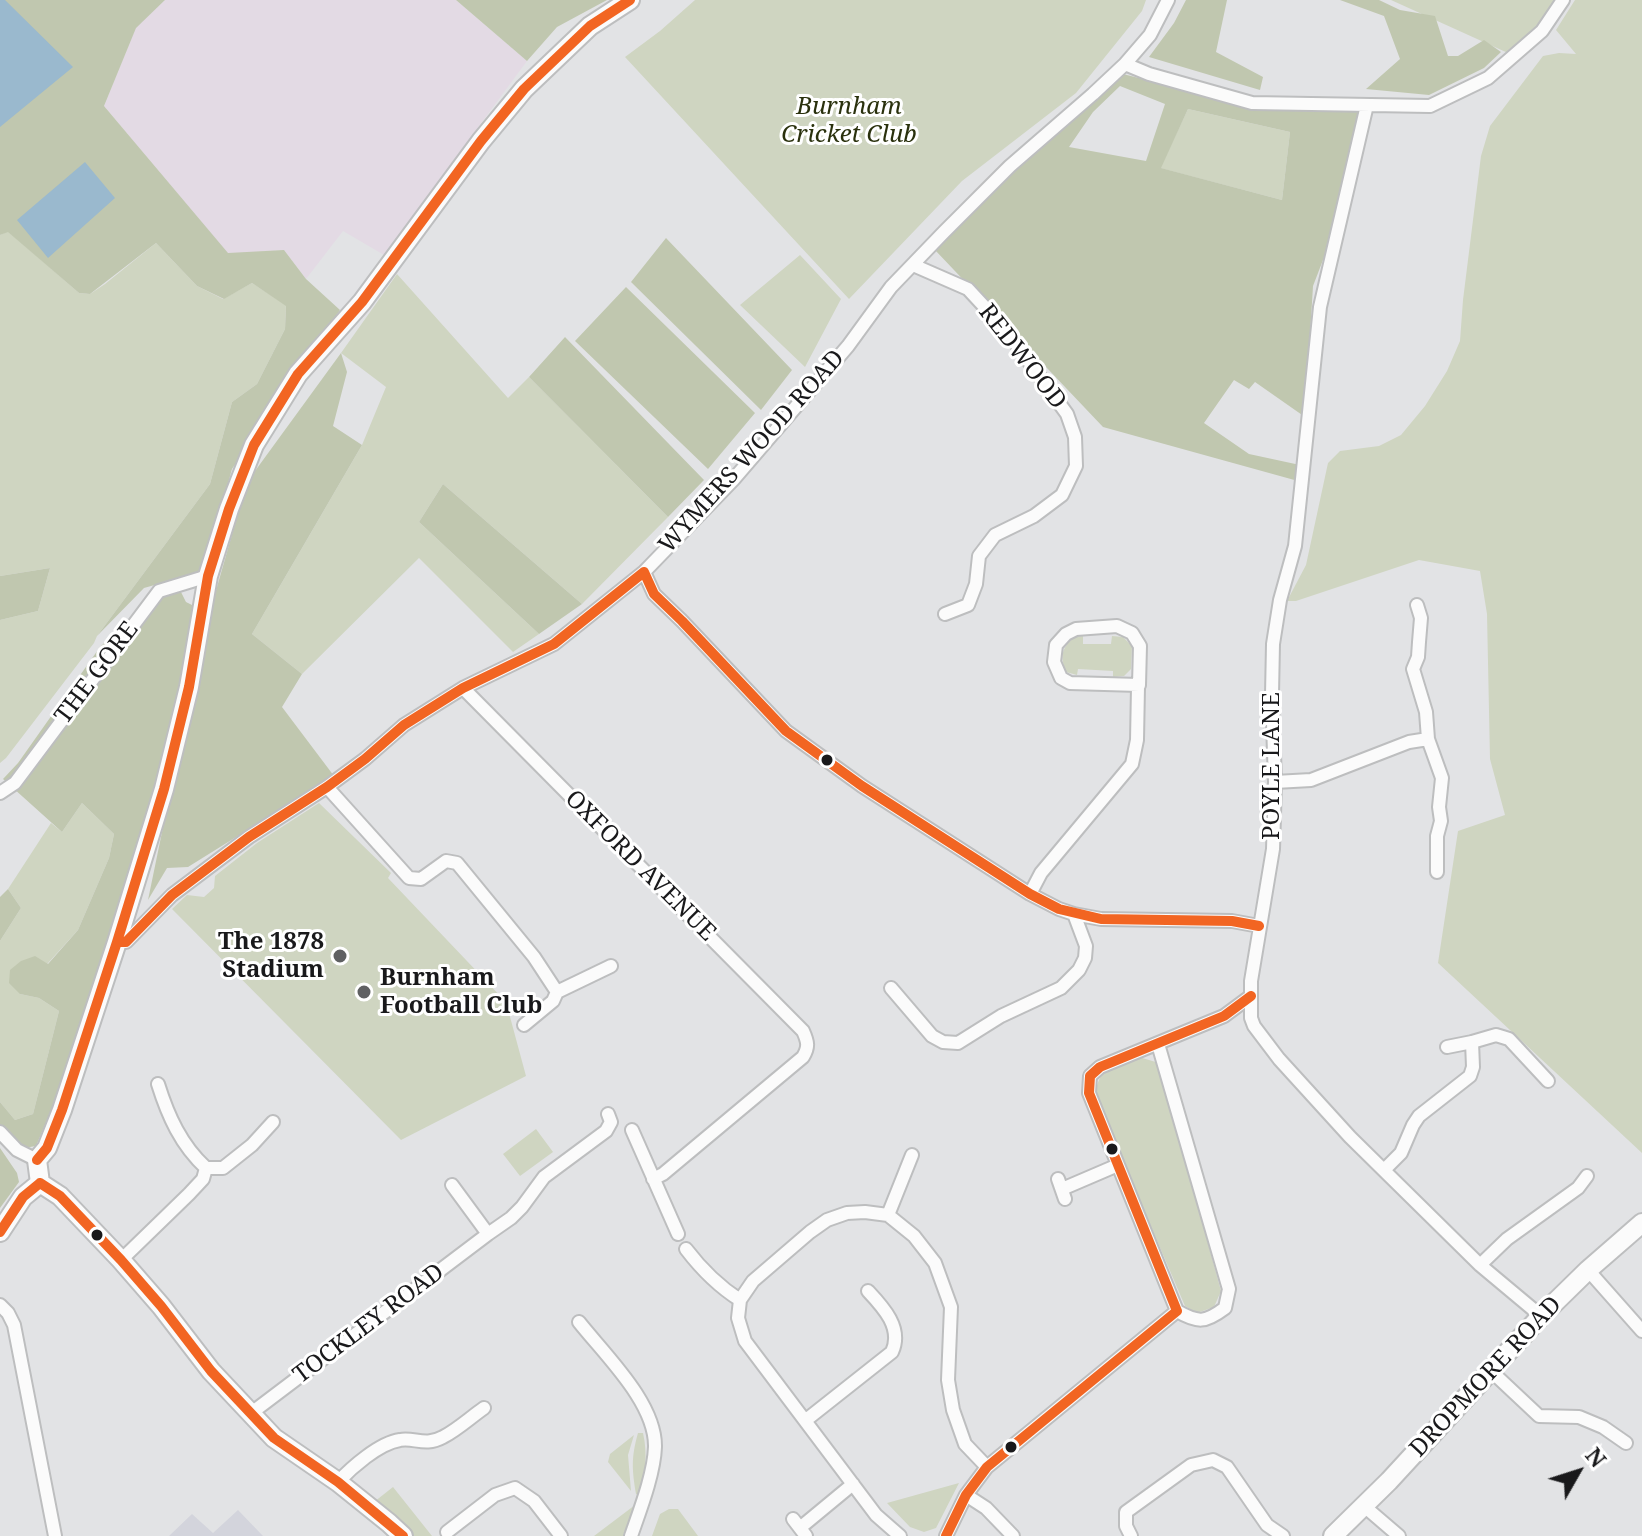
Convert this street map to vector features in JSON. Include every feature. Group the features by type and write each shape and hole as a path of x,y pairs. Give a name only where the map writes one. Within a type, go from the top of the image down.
{"street":[{"path":"403,1536 338,1482 274,1438 250,1414 121,1260 60,1196 40,1183 37,1160 47,1148 62,1110 164,789 189,687 208,576 254,445 298,374 362,302 481,141 524,89 590,26 630,0"},
{"name":"WYMERS WOOD ROAD","path":"117,942 126,942 172,895 249,837 327,787 404,725 463,688 554,644 644,572 742,469 848,346 891,287 1010,166 1125,64 1150,35 1168,0"},
{"path":"1125,64 1149,74 1252,103 1430,106 1488,78 1542,31 1563,0"},
{"name":"POYLE LANE","path":"1251,1018 1251,981 1273,849 1273,644 1280,600 1295,546 1320,307 1367,105"},
{"name":"REDWOOD","path":"913,265 968,289 1023,353 1067,414 1075,437 1076,466 1062,495 1034,516 995,535 979,556 976,584 968,605 945,614"},
{"path":"644,572 654,594 786,731 862,786 1030,894 1059,909 1101,919 1232,921 1259,926"},
{"name":"THE GORE","path":"0,793 15,783 159,591 208,576"},
{"path":"623,590 640,589 654,594"},
{"path":"1417,605 1421,618 1418,657 1413,669 1426,712 1428,739 1442,778 1437,872"},
{"path":"1030,894 1041,873 1132,764 1137,740 1139,685 1140,646 1132,633 1117,626 1076,629 1056,645 1054,662 1061,678 1070,683 1139,685"},
{"name":"OXFORD AVENUE","path":"463,688 803,1031 808,1041 803,1057 789,1070 653,1179"},
{"path":"1275,782 1311,780 1409,742 1428,739"},
{"path":"327,787 409,878 421,879 446,861 457,863 534,957 557,992"},
{"path":"891,988 932,1036 943,1042 958,1043 1001,1016 1061,988 1079,970 1086,946 1074,914"},
{"path":"524,1025 553,1001 557,992 611,966"},
{"path":"1158,1044 1229,1289 1225,1308 1211,1319 1194,1320 1177,1311 1089,1093 1090,1076 1100,1067 1224,1016 1251,996"},
{"path":"1224,1016 1251,1018 1279,1059 1350,1137 1480,1265 1541,1316"},
{"path":"1447,1047 1496,1035 1509,1039 1548,1081"},
{"path":"1384,1170 1401,1153 1419,1116 1470,1076 1473,1067 1472,1042"},
{"path":"158,1084 179,1133 192,1155 206,1168 223,1168 252,1145 273,1122"},
{"name":"TOCKLEY ROAD","path":"250,1414 511,1218 544,1177 606,1131 611,1122 608,1114"},
{"path":"632,1130 678,1234"},
{"path":"0,1132 17,1150 37,1160"},
{"path":"888,1215 912,1155"},
{"path":"1062,1189 1118,1165"},
{"path":"121,1260 203,1179 206,1168"},
{"path":"1480,1265 1507,1239 1578,1188 1587,1176"},
{"path":"0,1232 23,1197 40,1183"},
{"path":"452,1185 488,1234"},
{"path":"900,1536 876,1515 745,1341 738,1318 740,1300 753,1281 827,1220 847,1213 888,1215 914,1236 935,1263 951,1307 948,1380 953,1410 965,1444 987,1467"},
{"name":"DROPMORE ROAD","path":"1333,1536 1389,1481 1541,1316 1641,1225"},
{"path":"686,1249 721,1288 740,1300"},
{"path":"1588,1270 1642,1331"},
{"path":"806,1420 892,1352 895,1346 893,1322 868,1291"},
{"path":"0,1305 14,1325 55,1536"},
{"path":"946,1536 966,1495 987,1467 1177,1311"},
{"path":"579,1323 648,1413 655,1446 647,1490 631,1536"},
{"path":"1490,1370 1539,1416 1579,1417 1603,1427 1626,1443"},
{"path":"338,1482 383,1446 401,1439 422,1443 442,1438 484,1408"},
{"path":"1131,1536 1126,1526 1126,1512 1191,1465 1213,1460 1227,1467 1267,1525 1283,1536"},
{"path":"800,1527 853,1484"},
{"path":"447,1532 495,1495 515,1488 534,1501 561,1536"},
{"path":"966,1495 986,1508 1013,1536"},
{"path":"1364,1506 1399,1536"}],"shaded area":[{"path":"165,0 456,0 527,61 384,255 343,231 306,279 284,250 228,254 104,106 136,27"},
{"path":"238,1510 263,1536 169,1536 192,1514 213,1533"}],"green space":[{"path":"0,0 165,0 136,28 104,106 228,253 284,250 306,279 340,310 232,469 204,571 144,588 97,636 210,484 232,402 257,384 285,329 286,306 252,283 224,299 197,286 156,243 90,294 79,293 8,232 0,235"},
{"path":"456,0 607,0 557,27 527,61"},
{"name":"Burnham Cricket Club","path":"695,0 1146,0 1142,11 1076,93 962,181 849,299 625,57"},
{"path":"1186,0 1227,0 1216,52 1263,77 1260,90 1149,57 1174,23"},
{"path":"1340,0 1379,0 1400,10 1435,16 1448,56 1458,56 1484,40 1501,52 1484,68 1429,95 1366,89 1400,59 1384,16"},
{"path":"1391,0 1556,0 1536,28 1508,53"},
{"path":"1575,0 1642,0 1642,1153 1438,963 1458,831 1505,815 1490,759 1487,614 1480,571 1419,560 1296,601 1287,601 1306,565 1328,463 1340,451 1379,446 1401,435 1425,406 1447,371 1460,341 1481,156 1490,126 1543,56 1576,54 1556,30"},
{"path":"1119,73 1253,107 1363,109 1333,234 1313,286 1305,417 1255,382 1249,389 1234,380 1204,423 1249,454 1300,465 1298,481 1103,427 935,250","holes":["1120,86 1165,104 1146,161 1069,147 1093,112","1188,109 1290,132 1282,200 1161,168"]},
{"path":"1188,109 1290,132 1282,200 1160,168"},
{"path":"8,231 79,293 90,294 156,243 197,286 223,299 252,283 286,305 285,329 257,384 232,402 210,484 94,643 0,763 0,620 38,611 50,568 0,576 0,235"},
{"path":"666,238 792,370 761,410 631,282"},
{"path":"800,255 841,299 805,367 740,305"},
{"path":"397,274 508,398 529,377 668,517 582,604 443,484 419,522 539,634 513,652 419,558 302,674 252,634 362,445 386,387 341,353"},
{"path":"626,287 755,413 708,469 575,341"},
{"path":"565,337 704,480 668,517 529,377"},
{"path":"341,353 347,372 333,426 362,445 252,634 302,674 282,707 334,776 188,867 167,868 148,900 201,643 247,482"},
{"path":"443,484 582,604 539,634 419,522"},
{"path":"50,568 38,611 0,620 0,576"},
{"path":"179,588 186,602 196,607 148,827 67,1073 36,1146 18,1149 0,1130 0,1102 15,1120 33,1114 59,1011 39,998 20,994 9,983 10,970 21,961 35,956 48,964 78,930 109,858 114,834 82,803 62,832 3,779 18,763 100,647 159,593"},
{"path":"1083,636 1083,644 1111,644 1112,636 1123,637 1132,646 1131,669 1124,676 1113,677 1113,671 1078,669 1077,675 1066,672 1062,657 1064,649 1074,637"},
{"path":"82,803 114,834 109,858 78,930 20,994 39,998 59,1011 33,1114 15,1120 0,1102 0,941 21,908 8,889 51,823 62,832"},
{"name":"The 1878 Stadium","path":"319,803 391,873 388,878 506,1002 526,1076 401,1140 172,909 187,895 204,897 214,888 215,876 257,843"},
{"path":"8,889 21,908 0,941 0,897"},
{"path":"1139,1057 1159,1063 1221,1291 1214,1307 1197,1313 1185,1306 1094,1093 1101,1075"},
{"path":"536,1129 553,1152 520,1176 503,1154"},
{"path":"0,1148 17,1173 19,1182 0,1208"},
{"path":"638,1433 643,1433 645,1449 640,1496 636,1494 633,1470"},
{"path":"634,1435 628,1455 631,1491 608,1462 610,1454"},
{"path":"959,1483 936,1528 924,1532 910,1527 887,1503"},
{"path":"393,1487 432,1536 412,1536 374,1502"},
{"path":"635,1505 623,1536 594,1536"},
{"path":"669,1509 678,1509 698,1536 652,1536 660,1514"}],"water":[{"path":"0,0 5,0 73,67 0,127"},
{"path":"85,162 115,198 48,258 17,220"}],"transit line":[{"path":"37,1160 47,1148 62,1110 164,789 189,687 208,576 254,445 298,374 362,302 481,141 524,89 590,26 630,0"},
{"path":"644,572 654,594 786,731 862,786 1030,894 1059,909 1101,919 1232,921 1259,926"},
{"path":"117,942 126,942 172,895 249,837 327,787 404,725 463,688 554,644 644,572"},
{"path":"1177,1311 1089,1093 1090,1076 1100,1067 1224,1016 1251,996"},
{"path":"40,1183 60,1196 121,1260 211,1371 274,1438 338,1482 403,1536"},
{"path":"0,1232 23,1197 40,1183"},
{"path":"946,1536 966,1495 987,1467 1177,1311"}],"place":[{"name":"The 1878 Stadium","path":"340,956"},
{"name":"Burnham Football Club","path":"364,992"}]}
